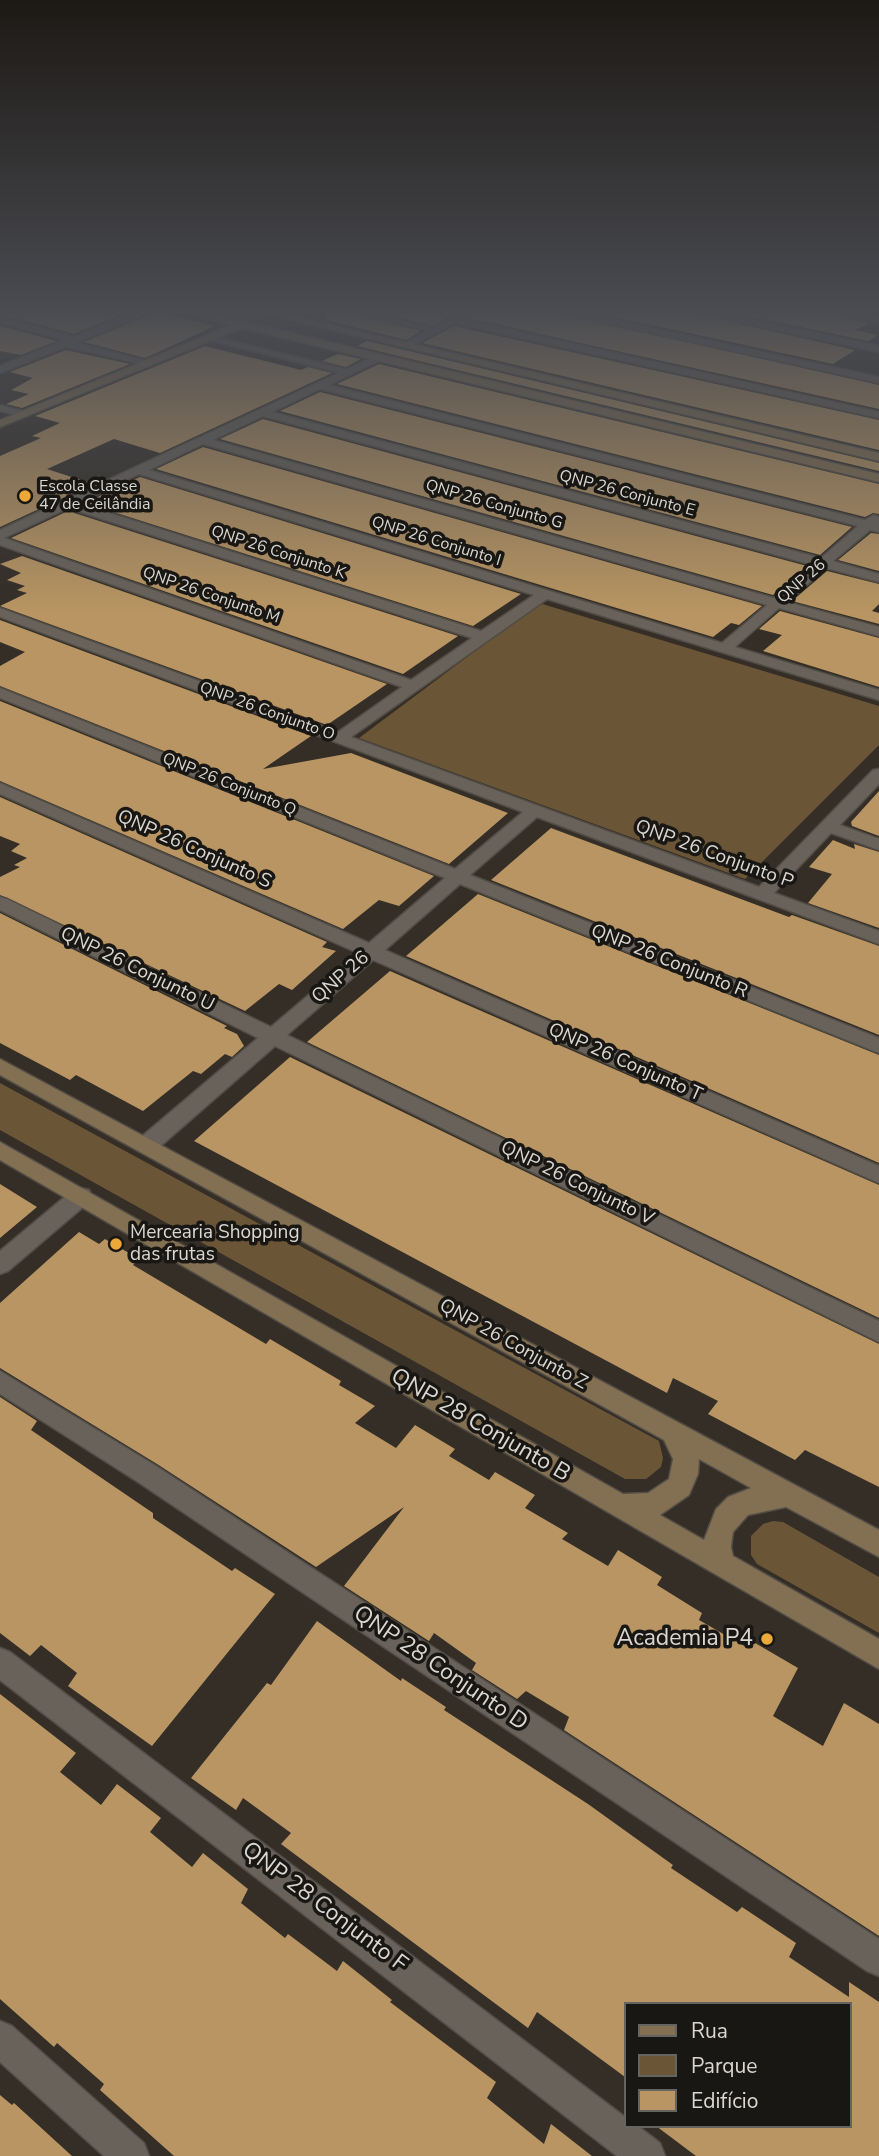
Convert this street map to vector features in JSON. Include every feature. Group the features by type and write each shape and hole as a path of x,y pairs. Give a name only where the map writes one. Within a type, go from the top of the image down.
{"street":[{"path":"10,411 23,414"},
{"path":"0,424 31,411"},
{"path":"0,535 264,411"},
{"path":"418,411 875,522"},
{"path":"595,411 879,478"},
{"path":"654,425 683,422 687,416 680,411"},
{"path":"680,411 879,457"},
{"path":"859,411 879,415"},
{"name":"QNP 26 Conjunto E","path":"261,412 879,578"},
{"path":"701,436 697,430 701,426 724,421"},
{"name":"QNP 26 Conjunto G","path":"201,440 879,632"},
{"name":"QNP 26 Conjunto I","path":"137,470 879,695"},
{"name":"QNP 26 Conjunto K","path":"65,503 481,636"},
{"name":"QNP 26","path":"725,648 875,522"},
{"name":"QNP 26 Conjunto M","path":"0,541 411,685"},
{"path":"339,738 544,594"},
{"name":"QNP 26 Conjunto O","path":"0,612 534,811"},
{"name":"QNP 26 Conjunto Q","path":"0,693 458,879"},
{"path":"762,895 879,774"},
{"name":"QNP 26 Conjunto S","path":"0,788 372,951"},
{"name":"QNP 26","path":"148,1144 534,811"},
{"name":"QNP 26 Conjunto P","path":"534,811 879,938"},
{"path":"827,826 879,845"},
{"name":"QNP 26 Conjunto R","path":"458,879 879,1046"},
{"name":"QNP 26 Conjunto U","path":"0,903 275,1036"},
{"name":"QNP 26 Conjunto T","path":"372,951 879,1175"},
{"name":"QNP 26 Conjunto V","path":"275,1036 879,1332"},
{"name":"QNP 26 Conjunto Z","path":"0,1066 148,1144 879,1544"},
{"name":"QNP 28 Conjunto B","path":"0,1150 879,1655"},
{"path":"0,1265 81,1196"},
{"name":"QNP 28 Conjunto D","path":"0,1381 147,1474 879,1959"},
{"path":"619,1506 653,1505 679,1487 685,1474 686,1459 682,1445 673,1432"},
{"path":"720,1564 719,1531 726,1518 752,1499 787,1495"},
{"name":"QNP 28 Conjunto F","path":"0,1662 647,2156"},
{"path":"0,2038 131,2156"}],"green space":[{"path":"539,603 879,706 879,745 745,879 359,738"},
{"path":"0,1083 659,1441 663,1458 661,1467 646,1479 625,1479 0,1130"},
{"path":"783,1522 879,1577 879,1633 757,1564 751,1555 751,1536 763,1524"}],"building":[{"path":"48,411 251,411 160,453 114,439 47,469 93,484 0,527 0,456 41,438 32,436 60,423 35,416"},
{"path":"280,411 393,411 852,527 820,555"},
{"path":"443,411 573,411 879,484 879,514 873,513 865,517"},
{"path":"627,411 659,411 879,463 879,471"},
{"path":"711,411 837,411 879,420 879,450"},
{"path":"263,419 807,566 773,595 220,439"},
{"path":"203,447 762,606 739,625 731,623 713,637 156,469"},
{"path":"140,477 521,594 473,626 85,503"},
{"path":"68,511 458,636 403,674 11,538"},
{"path":"871,533 879,534 879,571 838,560"},
{"path":"22,556 387,684 327,725 0,606 27,593 17,590 25,586 7,580 21,573 0,564"},
{"path":"827,571 879,584 879,604 872,611 879,613 879,624 792,601"},
{"path":"780,611 879,638 879,687 763,651 782,635 759,629"},
{"path":"0,620 311,736 263,769 351,753 508,813 449,864 0,686 0,666 25,652 0,642"},
{"path":"0,701 434,876 399,906 379,900 343,929 0,781"},
{"path":"879,791 879,836 852,826 851,822"},
{"path":"0,797 327,942 322,947 336,951 292,990 279,984 245,1011 0,895 0,877 20,867 14,865 27,858 11,851 20,844 0,836"},
{"path":"551,828 789,917 792,915 879,946 879,1035 491,880"},
{"path":"833,840 855,849 854,844 879,852 879,928 808,903 832,874 809,867"},
{"path":"478,894 879,1055 879,1163 406,956"},
{"path":"0,913 227,1026 224,1028 237,1034 244,1046 232,1057 225,1054 201,1074 193,1071 143,1111 76,1075 70,1080 0,1043"},
{"path":"390,971 879,1185 879,1318 307,1042"},
{"path":"290,1057 879,1344 879,1487 805,1450 795,1460 708,1414 718,1401 673,1378 667,1393 194,1141"},
{"path":"0,1184 37,1207 0,1238"},
{"path":"79,1232 99,1244 105,1239 139,1259 133,1265 266,1344 270,1339 341,1381 339,1385 375,1406 355,1423 396,1448 415,1425 455,1449 449,1456 489,1480 495,1472 535,1495 525,1508 568,1533 562,1539 608,1566 618,1550 662,1577 657,1585 702,1613 699,1620 746,1647 750,1640 798,1668 773,1716 823,1746 844,1703 879,1724 879,1936 564,1730 569,1717 526,1691 517,1699 472,1670 476,1663 434,1633 429,1641 344,1586 404,1507 316,1567 157,1464 0,1368 0,1303"},
{"path":"0,1397 37,1421 31,1430 153,1513 153,1518 232,1571 235,1568 275,1594 152,1746 68,1686 77,1673 41,1645 30,1656 0,1633"},
{"path":"317,1621 401,1681 402,1678 446,1707 444,1710 588,1804 673,1865 671,1868 737,1912 742,1907 796,1943 789,1957 849,1997 849,1982 879,2002 879,2156 696,2156 659,2128 851,2128 851,2002 624,2002 624,2076 537,2012 528,2028 281,1844 291,1833 243,1798 236,1810 191,1778 267,1683 271,1685"},
{"path":"0,1694 76,1753 60,1772 101,1805 117,1784 161,1818 150,1832 192,1867 203,1853 248,1889 241,1903 285,1938 288,1934 337,1971 343,1961 392,2000 390,2002 496,2082 487,2098 544,2144 551,2124 592,2156 174,2156 100,2090 104,2084 57,2043 54,2047 0,1999"},
{"path":"0,2095 12,2105 14,2103 72,2156 0,2156"}],"place":[{"name":"Escola Classe 47 de Ceilândia","path":"25,496"},
{"name":"Mercearia Shopping das frutas","path":"116,1244"},
{"name":"Academia P4","path":"767,1639"}]}
